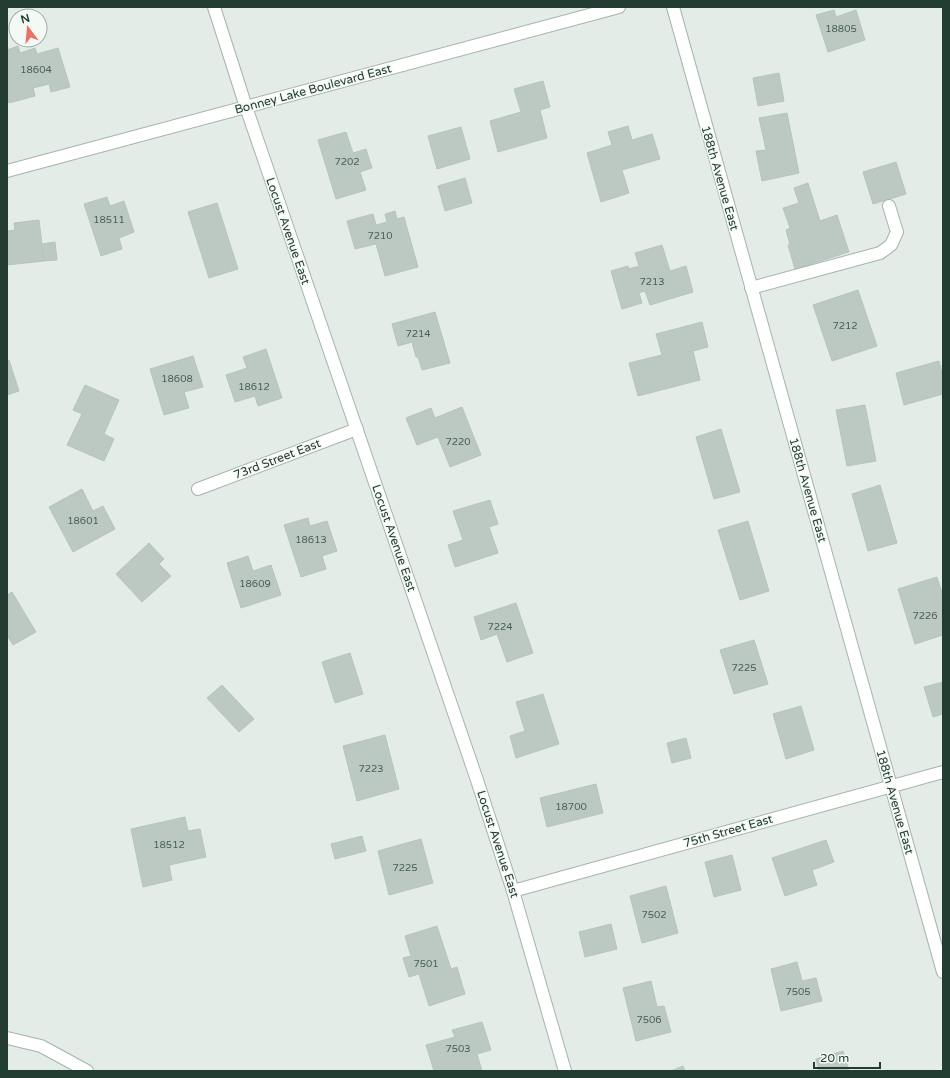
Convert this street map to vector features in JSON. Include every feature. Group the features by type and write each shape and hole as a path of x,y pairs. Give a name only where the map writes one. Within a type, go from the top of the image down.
{"street":[{"name":"Locust Avenue East","path":"214,7 246,107 477,780 513,891 565,1071"},
{"name":"Bonney Lake Boulevard East","path":"7,171 619,7"},
{"name":"188th Avenue East","path":"673,7 943,972"},
{"path":"751,288 880,253 891,245 897,232 889,206"},
{"name":"73rd Street East","path":"198,489 356,429"},
{"name":"75th Street East","path":"513,891 943,772"},
{"path":"7,1038 41,1046 87,1071"}],"building":[{"path":"834,10 836,17 856,10 865,40 828,52 816,15"},
{"path":"19,48 20,53 35,48 37,54 58,48 70,87 51,92 49,84 33,88 35,96 9,103 7,96 7,50"},
{"path":"779,73 784,101 758,106 753,78"},
{"path":"543,81 550,107 540,110 547,138 498,152 490,121 521,112 514,89"},
{"path":"787,113 799,173 762,181 756,151 766,150 759,118"},
{"path":"628,126 632,140 652,134 660,159 622,170 629,193 601,202 587,153 612,145 608,132"},
{"path":"461,127 470,159 437,169 428,136"},
{"path":"346,132 353,153 366,149 372,168 360,172 366,190 336,199 318,140"},
{"path":"896,162 906,194 873,204 863,172"},
{"path":"465,178 472,203 445,211 438,186"},
{"path":"808,183 820,221 837,215 849,252 795,269 788,245 790,245 786,230 790,228 783,208 799,203 794,188"},
{"path":"107,197 110,206 124,201 134,232 119,238 122,249 101,256 84,204"},
{"path":"217,203 238,269 209,278 188,212"},
{"path":"395,211 397,219 404,217 418,267 385,276 376,244 355,249 347,221 373,214 376,225 387,222 385,214"},
{"path":"39,220 44,261 7,265 7,231 15,230 14,223"},
{"path":"55,242 57,260 44,261 42,244"},
{"path":"662,245 670,271 686,266 693,292 650,305 645,291 639,293 642,303 622,309 611,271 628,266 629,269 639,266 635,253"},
{"path":"858,290 877,346 832,361 813,305"},
{"path":"435,312 450,363 422,370 418,357 416,357 412,342 398,346 392,324"},
{"path":"702,322 708,347 693,351 700,380 638,396 629,363 662,355 656,334"},
{"path":"266,349 282,398 258,406 255,396 235,402 226,375 247,368 243,357"},
{"path":"193,356 203,387 184,392 189,408 164,415 150,369"},
{"path":"9,360 19,391 7,395 7,361"},
{"path":"939,361 943,377 943,394 904,405 896,373"},
{"path":"85,385 119,400 104,434 114,439 104,461 67,445 82,414 73,410"},
{"path":"865,405 876,461 847,466 836,410"},
{"path":"462,407 481,455 450,467 438,437 417,445 406,418 431,408 435,418"},
{"path":"721,429 740,492 714,499 696,437"},
{"path":"880,485 897,543 868,551 852,494"},
{"path":"82,489 93,511 103,506 115,529 73,552 49,507"},
{"path":"490,500 498,524 489,527 498,553 455,567 448,545 463,540 453,511"},
{"path":"308,518 310,526 327,521 337,551 322,556 326,569 301,577 284,525"},
{"path":"748,521 769,591 740,600 718,530"},
{"path":"149,543 164,559 159,564 171,576 142,602 116,574"},
{"path":"248,556 253,571 271,565 281,595 241,608 227,563"},
{"path":"937,577 943,596 943,635 915,644 898,589"},
{"path":"12,592 36,632 13,645 7,635 7,595"},
{"path":"516,603 533,653 507,662 497,634 481,640 474,617"},
{"path":"754,640 768,684 734,694 720,650"},
{"path":"350,653 363,694 335,703 322,662"},
{"path":"943,682 943,714 933,717 924,687"},
{"path":"222,685 254,719 239,732 207,698"},
{"path":"543,694 559,744 516,758 510,736 525,731 516,702"},
{"path":"801,706 814,750 786,759 773,714"},
{"path":"385,735 399,789 357,801 343,746"},
{"path":"686,738 691,758 672,763 667,743"},
{"path":"596,784 603,813 547,827 540,798"},
{"path":"185,817 188,831 200,829 206,857 169,865 172,880 143,887 131,829"},
{"path":"362,836 366,851 335,859 331,844"},
{"path":"421,839 433,883 389,895 378,851"},
{"path":"826,840 834,862 812,870 817,885 785,896 772,858"},
{"path":"732,855 741,890 714,897 705,862"},
{"path":"666,886 678,933 642,943 630,896"},
{"path":"611,924 617,949 585,957 579,932"},
{"path":"437,926 451,969 457,967 465,994 429,1006 419,974 409,977 403,958 411,956 405,936"},
{"path":"797,962 802,981 816,978 822,1001 781,1011 771,969"},
{"path":"651,981 657,1007 664,1006 671,1032 636,1041 623,988"},
{"path":"482,1022 491,1050 477,1054 482,1071 434,1071 426,1045 455,1037 452,1030"},
{"path":"843,1051 849,1071 819,1071 816,1059"},
{"path":"683,1066 685,1071 671,1071"}]}
